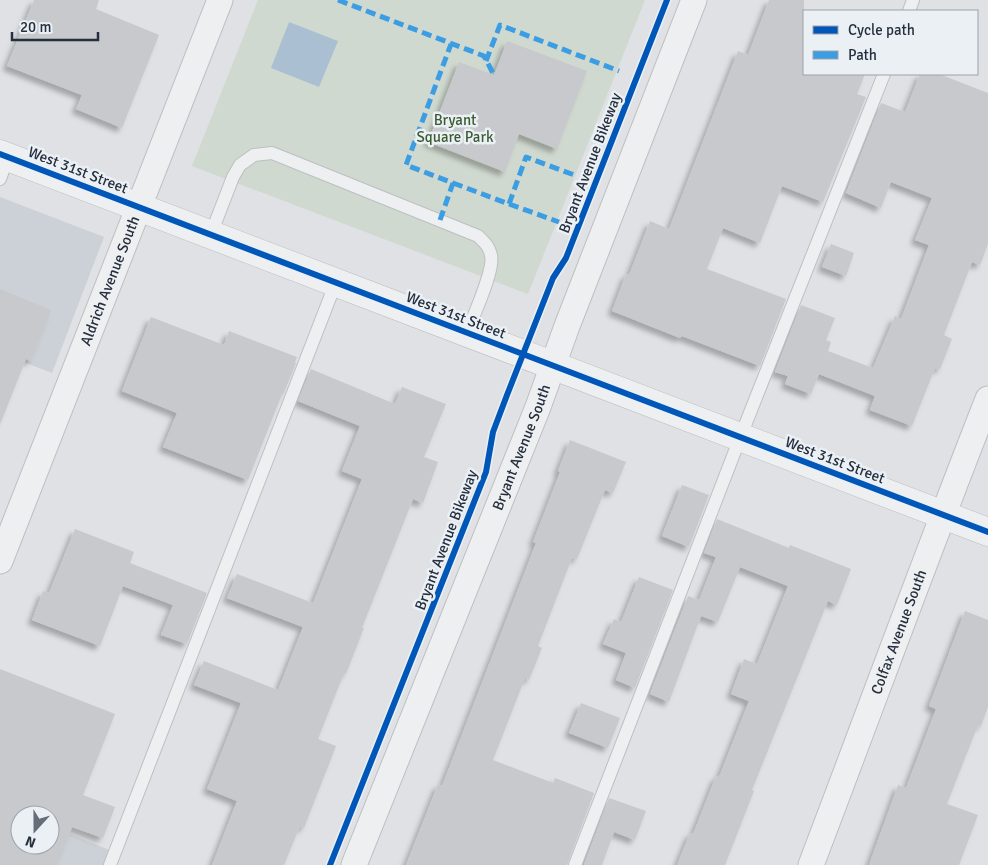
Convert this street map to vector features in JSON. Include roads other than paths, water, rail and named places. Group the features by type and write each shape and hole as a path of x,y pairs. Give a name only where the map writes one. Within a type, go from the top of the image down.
{"street":[{"name":"Aldrich Avenue South","path":"0,561 220,0"},
{"name":"Bryant Avenue South","path":"354,865 538,407 694,0"},
{"name":"West 31st Street","path":"3,163 138,206 988,532"},
{"name":"Colfax Avenue South","path":"811,865 988,399"}],"lane":[{"path":"575,865 740,438 884,75"},
{"path":"211,234 233,177 240,165 254,155 272,153 478,236 488,246 492,257 491,270 467,333"},
{"path":"110,865 336,282"}],"water":[{"path":"289,22 338,41 319,87 271,68"}],"park label":[{"name":"Bryant Square Park","path":"455,128"}]}
